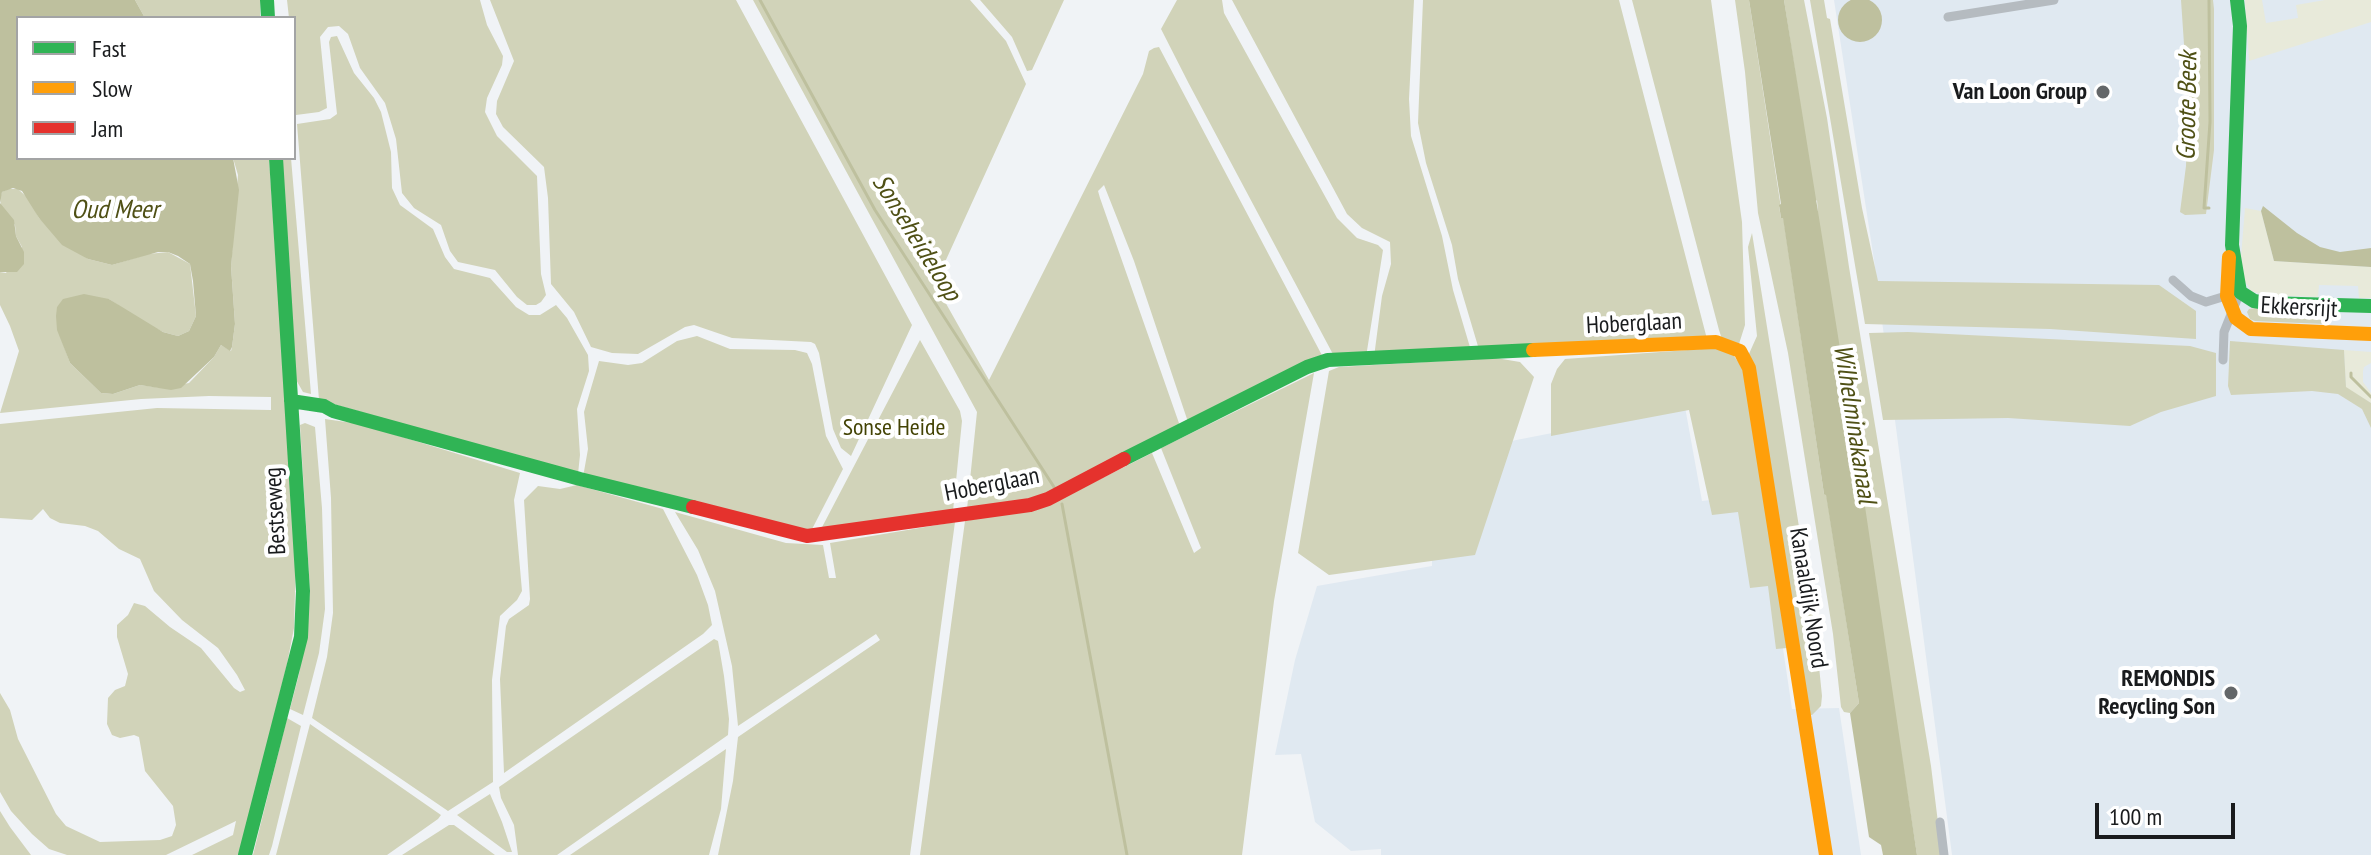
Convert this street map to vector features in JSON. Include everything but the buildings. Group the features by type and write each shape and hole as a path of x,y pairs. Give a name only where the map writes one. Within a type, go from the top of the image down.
{"street":[{"path":"1948,17 2054,0"},
{"name":"Ekkersrijt","path":"2223,360 2224,332 2232,311 2233,294 2227,267 2232,245 2240,26 2237,0"},
{"name":"Bestseweg","path":"245,855 301,637 303,591 276,160"},
{"path":"2173,280 2191,296 2206,302 2233,294"},
{"name":"Ekkersrijt","path":"2233,294 2266,303 2371,306"},
{"name":"Ekkersrijt","path":"2232,311 2251,329 2371,334"},
{"name":"Hoberglaan","path":"291,401 318,412 333,411 595,483 807,536 1030,505 1048,499 1186,427 1307,367 1328,360 1716,342 1740,351"},
{"name":"Kanaaldijk Noord","path":"1740,351 1749,368 1826,855"},
{"path":"1940,822 1944,855"}],"shaded area":[{"path":"1834,0 2371,0 2371,855 1952,855 1874,260"},
{"path":"2245,0 2262,0 2266,23 2298,18 2296,5 2325,0 2371,0 2371,22 2249,61"},
{"path":"2245,208 2261,211 2274,261 2371,267 2371,298 2359,298 2358,286 2319,285 2318,297 2263,295 2251,291 2244,280 2241,257"},
{"path":"2344,350 2371,352 2371,363 2364,367 2363,382 2371,393 2371,403 2346,388"},
{"path":"1685,407 1702,501 1760,494 1792,709 1839,708 1861,855 1381,855 1381,849 1351,851 1315,822 1301,754 1275,755 1295,660 1317,586 1432,566 1432,559 1496,444"}],"green space":[{"path":"135,0 260,0 260,16 144,16"},
{"path":"287,0 480,0 487,25 503,56 485,112 497,136 537,176 541,274 546,295 541,302 527,305 495,270 458,262 450,251 441,225 414,208 402,193 396,139 385,103 360,68 348,34 339,26 328,27 320,37 327,108 296,115 296,16 289,16"},
{"path":"490,0 736,0 912,325 851,456 841,448 833,429 819,353 811,342 732,338 694,325 638,354 612,353 591,347 574,312 551,284 544,167 503,127 496,114 497,101 514,61"},
{"path":"753,0 970,0 1006,41 1026,84 935,284 989,380 1143,74 1149,51 1159,47 1325,361 1188,422 1134,261 1104,185 1098,191 1100,198 1180,426 1038,497 967,509 977,412"},
{"path":"980,0 1064,0 1032,70 1027,71 1012,37"},
{"path":"1177,0 1222,0 1224,13 1337,218 1357,238 1378,245 1383,250 1366,357 1335,358 1189,84 1161,29"},
{"path":"1232,0 1414,0 1409,99 1411,136 1442,236 1453,290 1472,354 1374,357 1382,296 1391,264 1390,242 1362,228 1347,214"},
{"path":"1423,0 1619,0 1707,339 1480,353 1458,279 1452,245 1426,163 1418,123"},
{"path":"1632,0 1711,0 1742,222 1745,325 1739,344 1722,339 1719,330"},
{"path":"1735,0 1749,0 1859,703 1850,713 1844,712 1841,707 1833,634 1788,353 1758,213"},
{"path":"1784,0 1804,0 1827,118 1931,766 1942,855 1917,855"},
{"path":"1810,0 1824,0 1827,18 1830,19 1862,208 1878,281 2159,285 2196,311 2196,339 2050,329 1865,324"},
{"path":"2181,0 2213,0 2214,150 2206,214 2185,215 2180,212 2186,166 2188,103"},
{"path":"337,36 354,73 381,112 391,152 392,188 400,205 433,229 454,269 490,278 516,307 529,315 540,315 556,305 588,355 589,371 577,409 578,474 319,400 297,124 330,119 337,114 329,42 331,37"},
{"path":"234,160 269,160 296,556 294,628 240,855 192,855 233,835 236,821 166,855 67,855 49,849 32,834 11,811 0,792 0,693 10,710 18,739 56,814 66,826 100,842 160,840 172,836 176,825 173,806 145,771 139,737 120,738 112,735 107,724 108,698 115,690 125,686 128,674 117,637 117,625 128,615 134,603 145,606 201,648 234,688 240,692 245,690 218,648 182,620 154,591 140,559 119,549 98,531 60,523 50,518 43,509 32,520 0,518 0,424 157,408 271,410 271,397 141,399 0,413 19,351 0,305 0,272 6,273 22,247 15,225 1,206 0,198 2,192 8,189 18,189 30,200 39,218 88,259 112,265 148,254 168,252 190,264 196,316 189,331 178,336 143,322 109,299 57,307 58,330 70,363 101,393 113,394 140,385 162,388 189,383 221,345 231,351 235,324 231,266 238,175"},
{"path":"281,160 291,160 311,394 303,392 295,378"},
{"path":"1752,233 1815,627 1822,696 1821,706 1812,715 1748,356 1757,336 1748,247"},
{"path":"2255,308 2324,309 2324,324 2255,321 2250,319 2247,312"},
{"path":"1908,332 2190,346 2216,353 2216,396 2161,412 2130,426 2008,418 1883,420 1869,333"},
{"path":"697,336 730,349 807,353 812,364 826,436 843,469 810,533 583,477 588,449 584,412 599,361 628,365 642,363 677,341"},
{"name":"Sonse Heide","path":"920,340 960,411 962,421 953,511 820,531"},
{"path":"2230,341 2344,350 2346,387 2371,403 2371,428 2362,409 2338,394 2312,391 2231,395 2228,386"},
{"path":"1715,348 1730,351 1743,368 1787,648 1776,649 1768,586 1750,588 1738,512 1712,515 1689,410 1551,436 1551,384 1565,359"},
{"path":"1496,358 1520,362 1534,377 1475,555 1329,575 1298,553 1329,371 1339,367"},
{"path":"1314,373 1274,601 1242,855 920,855 965,521 1047,506 1152,453 1194,553 1201,548 1161,448"},
{"path":"325,419 360,424 520,473 514,500 522,591 500,616 492,680 493,782 448,811 312,718 327,657 333,613 331,498"},
{"path":"305,423 315,427 322,508 325,609 319,653 303,715 290,709 299,674 310,592 300,425"},
{"path":"577,485 663,509 697,575 712,625 504,773 500,679 506,626 509,619 529,605 530,599 524,500 538,486 560,489"},
{"path":"675,512 786,543 823,545 829,578 836,578 830,543 955,522 910,855 718,855 733,781 738,737 880,640 876,634 738,726 732,666 715,591 698,550"},
{"path":"714,639 718,641 724,676 728,735 557,855 518,855 514,825 499,787"},
{"path":"287,718 301,726 272,846 269,855 253,855"},
{"path":"310,724 441,815 387,855 276,855"},
{"path":"726,749 721,809 709,855 570,855"},
{"path":"490,794 512,852 507,852 457,815"},
{"path":"0,811 10,827 31,855 0,855"},
{"path":"449,825 454,825 495,855 402,855"}],"water":[{"path":"1851,-1 1869,-1 1881,11 1881,29 1869,41 1851,41 1839,29 1839,11"},
{"name":"Oud Meer","path":"0,0 135,0 144,16 16,16 16,160 233,160 239,190 231,266 235,324 230,351 221,345 214,357 181,388 171,390 140,385 113,394 101,393 70,363 57,330 57,307 63,299 84,294 109,299 163,332 178,336 189,331 196,316 190,264 168,252 112,265 88,259 62,245 39,218 22,191 13,188 2,192 0,203"},
{"path":"1749,0 1784,0 1917,855 1883,855 1881,845 1869,837 1850,713 1859,703"},
{"path":"0,203 14,220 16,236 24,252 24,264 17,272 0,272"},
{"path":"2263,206 2320,247 2340,252 2371,248 2371,267 2274,261 2261,211"}],"waterway":[{"name":"Sonseheideloop","path":"760,0 875,210 1054,487"},
{"name":"Groote Beek","path":"2209,0 2210,122 2204,208 2209,208"},
{"name":"Groote Beek","path":"2351,373 2351,377 2371,397"},
{"name":"Sonseheideloop","path":"1062,504 1127,855"}],"traffic: fast":[{"path":"267,0 268,16"},
{"path":"2237,0 2240,26 2232,245 2240,292 2254,301 2266,303 2371,306"},
{"path":"245,855 301,637 303,591 276,160"},
{"path":"1124,459 1307,367 1328,360 1533,350"},
{"path":"291,401 324,406 580,479 693,507"}],"traffic: slow":[{"path":"2229,257 2227,296 2236,318 2251,329 2371,334"},
{"path":"1533,350 1716,342 1740,351 1749,368 1826,855"}],"traffic: jam":[{"path":"693,507 807,536 1030,505 1048,499 1124,459"}],"place":[{"name":"Van Loon Group","path":"2103,92"},
{"name":"REMONDIS Recycling Son","path":"2231,693"}],"water label":[{"name":"Wilhelminakanaal","path":"1854,424"}]}
